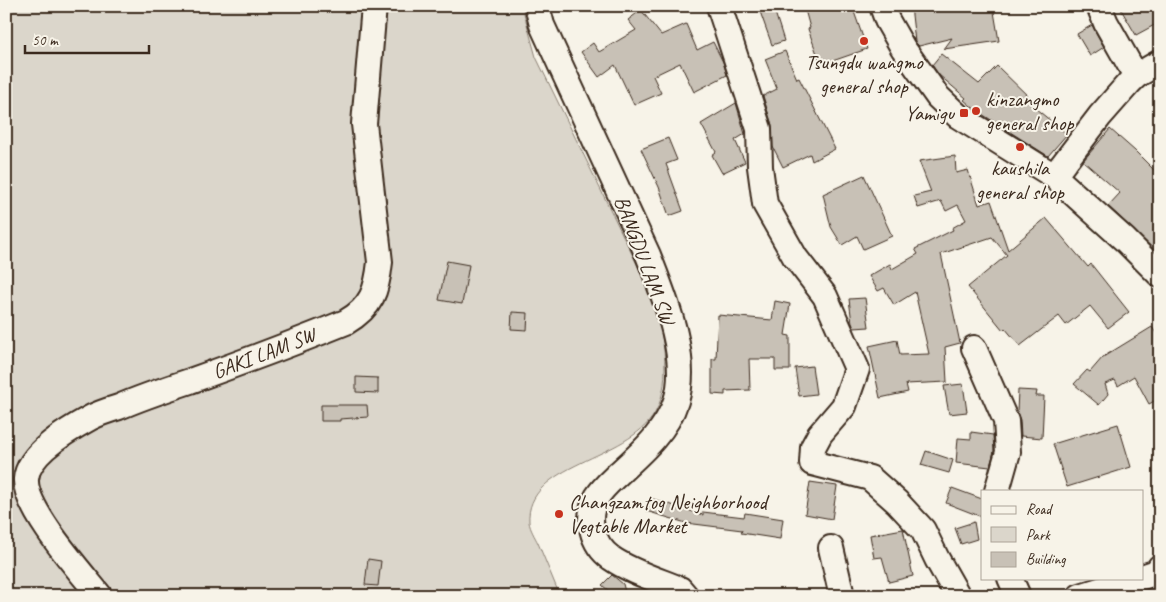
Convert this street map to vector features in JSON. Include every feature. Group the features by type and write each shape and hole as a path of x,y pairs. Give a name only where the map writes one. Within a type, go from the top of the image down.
{"street":[{"name":"GAKI LAM SW","path":"100,596 38,515 28,495 26,479 29,469 41,452 47,446 91,418 140,398 274,351 346,322 357,316 365,308 373,295 378,281 380,262 364,124 374,6"},
{"name":"BANGDU LAM SW","path":"537,6 542,24 648,254 667,307 679,360 680,387 670,416 651,442 598,496 592,511 592,531 598,543 612,558 680,589 686,596"},
{"path":"719,6 759,129 760,167 765,204 795,257 825,296 857,369 844,406 820,434 813,447 812,463 870,478 897,502 923,530 958,596"},
{"path":"882,6 887,20 903,48 945,104 958,116 1054,176 1125,240 1160,275"},
{"path":"1099,6 1106,23 1136,76"},
{"path":"1054,176 1100,116 1136,76 1160,62"},
{"path":"974,348 1006,421 1008,452 997,490"},
{"path":"832,548 842,596"},
{"path":"1144,576 1157,572 1160,567"},
{"path":"1011,580 1018,596"},
{"path":"1080,596 1132,580"}],"green space":[{"path":"6,6 522,6 536,57 650,291 659,320 664,352 664,384 661,399 655,413 642,429 623,442 560,474 543,487 532,502 529,522 560,596 6,596"}],"building":[{"path":"758,6 773,6 784,41 772,45"},
{"path":"804,6 852,6 867,49 821,65 808,29 810,28"},
{"path":"911,6 993,6 999,41 944,49 952,38 919,46 915,42"},
{"path":"1119,6 1160,6 1160,22 1136,35"},
{"path":"641,10 661,35 686,24 697,50 713,42 727,75 694,92 680,63 653,76 661,93 634,105 615,65 599,77 581,52 593,43 599,52 636,30 628,20"},
{"path":"1092,25 1104,47 1090,56 1077,34"},
{"path":"785,51 797,79 799,78 835,149 812,161 810,154 783,167 773,147 772,125 763,96 777,89 765,59"},
{"path":"941,54 979,84 997,66 1033,101 1030,104 1067,134 1048,156 977,111 964,100 966,98 939,75 932,65"},
{"path":"736,103 745,134 735,140 745,162 722,173 712,155 716,152 701,124"},
{"path":"1110,129 1160,176 1160,255 1108,206 1120,193 1083,161"},
{"path":"668,138 677,160 666,164 683,211 669,216 659,187 641,149"},
{"path":"955,156 956,173 968,170 979,205 991,201 1008,250 1046,218 1088,267 1091,264 1129,312 1108,328 1090,306 1066,325 1059,316 1020,346 1005,328 1003,330 968,287 1007,255 992,237 941,254 960,343 945,347 947,382 906,384 908,392 880,398 869,346 897,340 900,355 929,354 915,292 894,305 884,288 878,291 869,276 890,264 892,269 918,254 915,249 953,230 952,228 966,220 958,205 946,211 941,201 918,208 914,196 931,192 919,161"},
{"path":"864,175 892,236 863,249 857,236 842,245 831,227 823,194"},
{"path":"447,261 469,265 462,304 439,300"},
{"path":"865,298 869,327 854,328 849,299"},
{"path":"775,301 790,304 785,335 790,336 790,370 775,370 775,359 749,359 750,390 725,391 725,395 712,394 712,359 716,359 718,315 772,320"},
{"path":"512,312 528,313 527,330 511,329"},
{"path":"1152,327 1160,339 1160,398 1149,404 1134,376 1118,386 1115,380 1105,384 1108,394 1099,405 1074,384 1087,370 1090,372 1103,357"},
{"path":"812,366 816,394 799,396 795,368"},
{"path":"356,377 378,378 378,393 356,392"},
{"path":"963,384 967,412 949,414 944,386"},
{"path":"1018,390 1037,391 1036,396 1044,396 1042,438 1021,436 1020,420 1017,412"},
{"path":"321,405 367,405 368,417 340,419 340,421 321,421"},
{"path":"1118,424 1131,467 1067,487 1053,444"},
{"path":"971,432 993,435 994,451 990,467 956,463 958,438 971,439"},
{"path":"926,451 953,460 949,473 921,465"},
{"path":"810,482 837,486 832,519 805,514"},
{"path":"952,488 981,499 981,517 946,503"},
{"path":"650,498 703,515 703,512 744,517 745,513 783,519 780,539 741,533 742,530 686,523 646,511"},
{"path":"974,522 977,539 961,544 955,528"},
{"path":"903,529 913,576 889,582 882,557 874,558 870,535"},
{"path":"368,559 381,561 378,586 365,585"},
{"path":"612,575 623,584 626,596 612,596 602,585"}],"place":[{"name":"Tsungdu wangmo general shop","path":"864,41"},
{"name":"kinzangmo general shop","path":"976,111"},
{"name":"Yamigu","path":"964,113"},
{"name":"kaushila general shop","path":"1020,147"},
{"name":"Changzamtog Neighborhood Vegtable Market","path":"559,514"}]}
